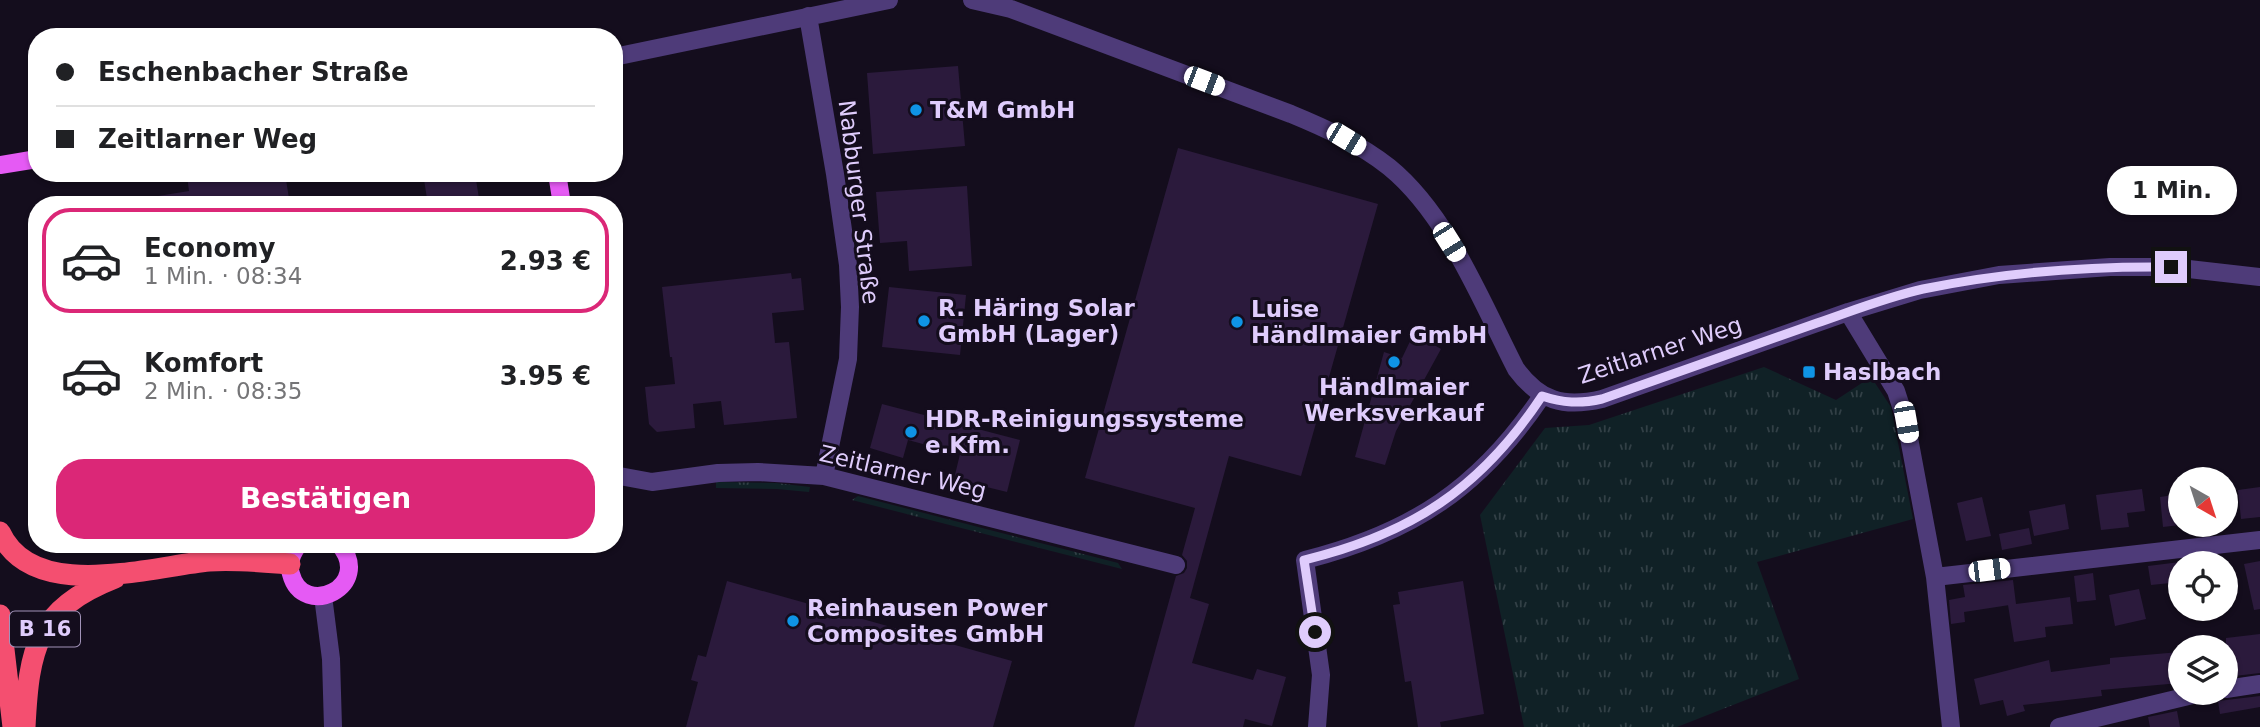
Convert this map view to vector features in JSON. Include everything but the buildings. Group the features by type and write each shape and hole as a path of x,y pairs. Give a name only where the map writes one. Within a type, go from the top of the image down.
{"highway":[{"path":"0,531 16,556 46,572 70,575 127,573 210,561 254,560 290,564"},
{"name":"B 16","path":"25,727 27,677 31,659 44,629 82,593 127,573"},
{"name":"B 16","path":"0,615 13,727"}],"main road":[{"path":"0,165 28,160"},
{"path":"293,553 290,564 292,579 297,587 304,593 323,596 338,589 348,576 348,553"}],"street":[{"path":"623,55 889,0"},
{"path":"972,0 1011,9 1291,114 1330,130 1389,167 1410,188 1441,229 1516,369 1527,384 1542,396 1495,458 1449,497 1420,517 1377,538 1339,552 1304,560 1321,675 1317,727"},
{"name":"Nabburger Straße","path":"808,16 835,174 848,265 850,307 848,359 824,476"},
{"name":"Zeitlarner Weg","path":"1542,396 1562,403 1602,399 1848,312 1920,290 1999,275 2110,267 2171,267 2260,276"},
{"path":"1848,312 1896,391 1906,422 1935,577 1951,727"},
{"name":"Zeitlarner Weg","path":"623,477 652,482 718,473 758,472 824,476 1176,565"},
{"path":"1935,577 2260,540"},
{"path":"323,596 331,659 333,727"},
{"path":"2238,687 2260,684"},
{"path":"2059,727 2168,701"}],"green space":[{"path":"1764,367 1836,400 1871,377 1891,407 1913,519 1757,562 1799,679 1677,727 1524,727 1480,515 1545,428 1589,425"},
{"path":"716,482 776,483 810,487 809,492 716,488"},
{"path":"858,496 1118,563 1122,569 852,500"}],"place":[{"name":"T&M GmbH","path":"916,110"},
{"name":"R. Häring Solar GmbH (Lager)","path":"924,321"},
{"name":"Luise Händlmaier GmbH","path":"1237,322"},
{"name":"Händlmaier Werksverkauf","path":"1394,362"},
{"name":"Haslbach","path":"1809,372"},
{"name":"HDR-Reinigungssysteme e.Kfm.","path":"911,432"},
{"name":"Reinhausen Power Composites GmbH","path":"793,621"}],"route":[{"path":"1315,632 1304,560 1339,552 1377,538 1420,517 1458,491 1495,458 1542,396 1562,403 1602,399 1848,312 1920,290 1999,275 2110,267 2171,267"}]}
